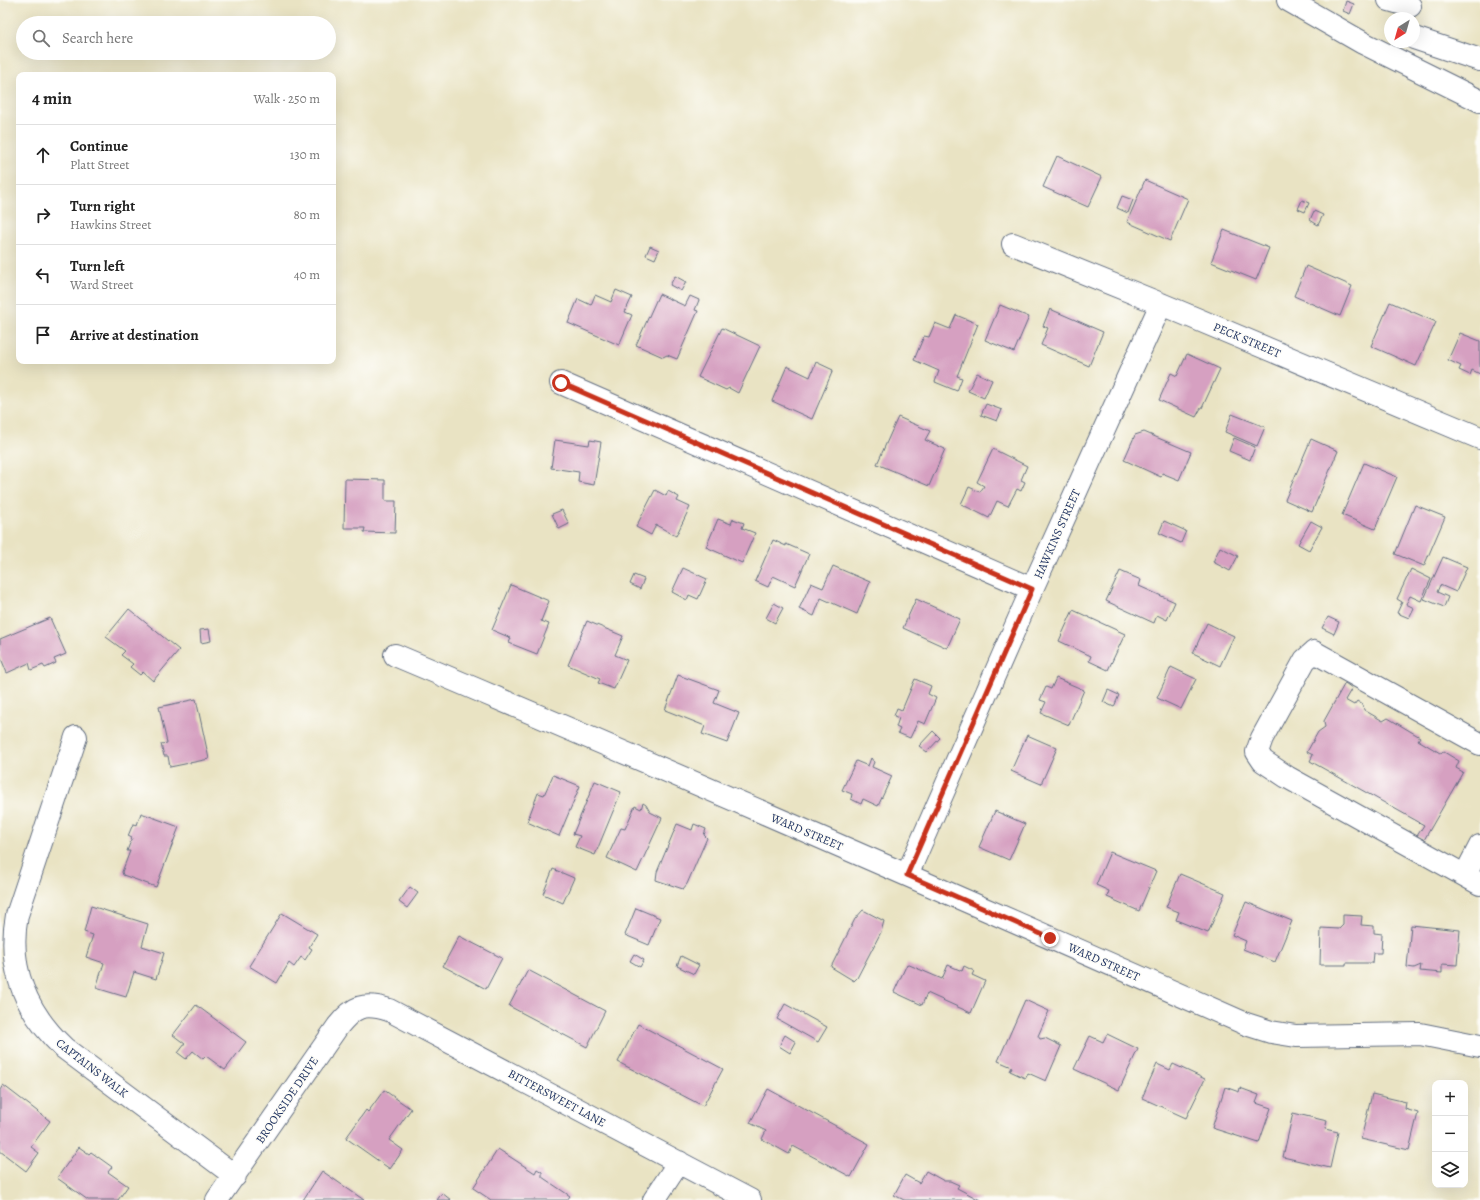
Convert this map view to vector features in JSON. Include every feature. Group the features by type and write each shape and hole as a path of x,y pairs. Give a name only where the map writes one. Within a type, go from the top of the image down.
{"street":[{"path":"1288,0 1363,43 1399,50 1480,101"},
{"path":"1389,0 1410,8"},
{"path":"1420,40 1480,60"},
{"name":"PECK STREET","path":"1013,244 1161,304 1480,438"},
{"name":"HAWKINS STREET","path":"907,875 1032,589 1161,304"},
{"path":"561,383 1032,589"},
{"path":"1480,744 1314,652 1305,660 1262,738 1257,752 1263,761 1287,777 1472,880 1480,846"},
{"name":"WARD STREET","path":"395,655 907,875 1246,1024 1271,1032 1296,1036 1420,1034 1480,1046"},
{"name":"CAPTAINS WALK","path":"76,737 17,915 14,931 14,949 22,987 28,1002 39,1020 51,1036 64,1048 235,1176"},
{"name":"BROOKSIDE DRIVE","path":"218,1200 338,1026 352,1010 361,1006"},
{"name":"BITTERSWEET LANE","path":"361,1006 371,1006 388,1010 750,1200"},
{"path":"654,1200 679,1162"}],"building":[{"path":"1346,1 1354,4 1350,14 1343,11"},
{"path":"1057,156 1102,177 1088,207 1043,187"},
{"path":"1145,180 1188,199 1170,241 1127,222"},
{"path":"1122,196 1133,200 1128,213 1117,208"},
{"path":"1302,200 1309,203 1305,212 1298,209"},
{"path":"1314,211 1323,215 1318,225 1310,220"},
{"path":"1224,230 1269,248 1256,280 1211,262"},
{"path":"650,246 659,250 655,259 646,255"},
{"path":"1306,266 1352,286 1340,316 1294,296"},
{"path":"675,276 686,282 681,291 670,285"},
{"path":"616,290 632,297 625,312 632,315 619,345 568,323 578,299 591,305 595,295 611,302"},
{"path":"659,294 685,306 690,296 699,300 695,310 698,311 677,359 667,355 663,357 636,345"},
{"path":"1390,302 1436,322 1416,366 1371,346"},
{"path":"1000,305 1029,317 1014,352 985,340"},
{"path":"1050,309 1103,332 1089,366 1041,345 1048,328 1043,326"},
{"path":"956,315 978,324 957,376 962,378 957,391 935,382 939,371 914,360 924,336 929,337 935,323 950,329"},
{"path":"722,328 760,346 738,393 729,388 726,390 698,377"},
{"path":"1460,333 1480,341 1480,374 1472,370 1470,375 1459,370 1461,366 1448,360"},
{"path":"1187,354 1220,369 1202,408 1196,417 1159,400 1171,373 1177,376"},
{"path":"816,362 833,370 812,419 772,401 787,366 810,377"},
{"path":"977,373 992,380 984,398 968,391"},
{"path":"986,404 1002,410 997,421 981,415"},
{"path":"1232,414 1265,427 1257,446 1225,432"},
{"path":"898,417 930,431 925,440 945,449 929,486 877,464"},
{"path":"1144,432 1191,452 1179,480 1162,473 1161,477 1124,460 1135,435"},
{"path":"1234,438 1255,447 1250,460 1229,451"},
{"path":"1311,439 1338,451 1312,512 1285,500"},
{"path":"555,440 589,445 590,440 601,442 594,485 578,482 579,472 551,468"},
{"path":"993,449 1027,466 1021,480 1025,482 1021,491 1017,489 1008,506 997,501 989,518 961,504 969,487 980,492 984,486 977,482"},
{"path":"1364,463 1397,477 1375,529 1342,515"},
{"path":"345,479 385,480 385,501 396,501 395,533 364,532 365,528 344,528"},
{"path":"655,490 666,496 668,491 679,497 677,501 690,507 676,536 656,525 651,535 636,527"},
{"path":"1415,505 1445,517 1424,566 1395,554"},
{"path":"562,510 569,524 559,529 552,514"},
{"path":"718,519 731,524 733,519 744,523 742,528 755,533 742,563 706,547"},
{"path":"1164,521 1186,531 1181,543 1159,533"},
{"path":"1311,521 1322,527 1309,550 1298,544"},
{"path":"773,540 809,554 795,586 773,576 768,587 755,581"},
{"path":"1220,547 1238,556 1230,571 1213,562"},
{"path":"1443,557 1467,567 1456,592 1440,585 1437,592 1448,597 1444,607 1424,599"},
{"path":"833,566 870,582 857,614 821,598 814,616 799,609 811,583 823,588"},
{"path":"683,568 707,579 698,599 689,595 687,600 672,592"},
{"path":"1411,569 1431,579 1421,601 1410,596 1406,604 1414,608 1409,618 1397,613 1402,602 1397,599"},
{"path":"1120,571 1141,580 1139,586 1175,602 1167,620 1157,615 1154,623 1106,601"},
{"path":"634,575 644,579 640,589 630,584"},
{"path":"511,585 549,601 541,621 549,624 537,654 509,643 511,638 492,630"},
{"path":"916,599 960,619 947,648 903,628"},
{"path":"774,603 783,608 775,623 766,618"},
{"path":"129,609 179,650 153,681 143,672 140,675 130,667 133,664 121,655 125,651 106,637"},
{"path":"1073,610 1125,634 1108,670 1089,661 1091,656 1059,641"},
{"path":"1328,617 1339,622 1334,634 1322,628"},
{"path":"50,618 66,654 54,659 56,663 45,668 43,665 31,670 29,663 7,673 0,656 0,639"},
{"path":"587,621 623,636 615,655 627,660 614,689 598,683 600,679 568,665"},
{"path":"1207,623 1234,636 1220,666 1193,653"},
{"path":"209,629 211,641 201,643 200,630"},
{"path":"1171,667 1196,679 1181,709 1157,698"},
{"path":"678,675 719,690 714,703 739,713 727,743 702,734 705,726 665,710"},
{"path":"1056,678 1084,690 1069,725 1041,713 1046,702 1040,700 1046,687 1051,689"},
{"path":"915,679 931,686 928,694 936,698 925,724 918,721 910,738 898,733 900,729 896,727 899,718 894,716 897,708 902,710"},
{"path":"1345,683 1352,688 1345,700 1354,705 1357,701 1363,705 1364,710 1383,721 1388,718 1420,737 1418,740 1440,753 1444,752 1459,761 1456,768 1463,772 1424,840 1417,836 1424,825 1310,761 1313,755 1307,752 1318,732 1325,727 1324,721"},
{"path":"1108,690 1119,695 1114,707 1103,702"},
{"path":"196,699 209,759 170,767 168,756 164,756 161,744 167,743 159,707"},
{"path":"933,731 940,738 927,752 919,746"},
{"path":"1027,735 1057,748 1041,784 1011,771"},
{"path":"871,758 874,762 872,767 892,776 878,806 863,799 861,804 851,799 852,794 842,790 856,761 868,766"},
{"path":"553,775 580,786 559,836 527,822 538,793 544,795"},
{"path":"595,781 621,792 595,855 575,847 580,836 573,834"},
{"path":"643,803 650,812 662,818 637,872 607,858 621,828 625,829 635,806 641,809"},
{"path":"995,811 1025,824 1009,860 979,847"},
{"path":"141,813 179,827 156,887 123,875 122,872 130,851 127,851 132,838 128,836 133,824 137,825"},
{"path":"677,824 692,830 694,824 706,829 704,835 707,838 687,884 683,889 656,880 657,872"},
{"path":"1110,852 1156,871 1139,911 1107,897 1109,891 1096,885"},
{"path":"553,869 574,878 563,903 543,894"},
{"path":"1180,874 1225,893 1208,933 1176,920 1179,912 1166,907"},
{"path":"410,887 418,893 407,908 399,902"},
{"path":"1246,902 1292,921 1275,962 1243,949 1246,941 1232,935"},
{"path":"91,906 148,924 142,946 164,953 156,979 134,972 126,997 96,988 104,963 86,957 93,935 84,932"},
{"path":"636,908 660,918 649,945 625,935"},
{"path":"863,910 884,921 881,932 854,981 831,967 855,919"},
{"path":"282,913 317,934 309,947 312,949 305,960 301,957 294,967 289,963 277,983 249,966"},
{"path":"1343,915 1362,916 1361,925 1374,926 1374,933 1382,934 1381,953 1373,953 1372,963 1320,965 1321,928 1339,929 1343,925"},
{"path":"1411,925 1460,930 1457,965 1442,964 1442,973 1420,971 1421,965 1414,968 1407,967"},
{"path":"459,936 502,958 486,989 443,966"},
{"path":"634,954 644,960 640,967 630,961"},
{"path":"681,956 699,965 694,974 677,966"},
{"path":"907,964 942,979 948,965 962,971 964,966 974,971 972,975 985,981 971,1013 927,993 922,1005 894,992"},
{"path":"528,970 605,1011 587,1047 509,1006"},
{"path":"1025,1000 1049,1011 1038,1036 1040,1039 1045,1038 1061,1046 1046,1081 1028,1073 1025,1078 1010,1071 1012,1067 998,1061"},
{"path":"785,1004 827,1027 818,1042 777,1019"},
{"path":"196,1005 246,1042 225,1070 206,1056 203,1059 193,1051 186,1059 178,1053 185,1044 173,1035"},
{"path":"638,1024 723,1069 703,1106 618,1062"},
{"path":"1107,1034 1138,1049 1119,1090 1074,1069 1090,1036 1103,1042"},
{"path":"785,1035 796,1042 790,1053 779,1046"},
{"path":"1157,1064 1170,1070 1173,1064 1205,1079 1186,1118 1142,1098"},
{"path":"3,1085 50,1121 31,1147 39,1153 26,1171 0,1151 0,1090"},
{"path":"1225,1087 1239,1092 1240,1088 1259,1095 1256,1103 1271,1108 1259,1143 1212,1128"},
{"path":"768,1089 869,1144 851,1177 793,1146 789,1154 762,1139 766,1131 750,1123"},
{"path":"384,1090 411,1109 389,1140 403,1150 390,1169 346,1138 366,1110 368,1112"},
{"path":"1372,1094 1406,1102 1405,1109 1418,1113 1409,1150 1361,1139"},
{"path":"1293,1113 1327,1121 1325,1129 1338,1132 1330,1168 1283,1157"},
{"path":"79,1147 89,1154 91,1152 112,1167 108,1172 128,1186 118,1200 88,1200 57,1178"},
{"path":"498,1149 535,1173 537,1169 542,1172 542,1177 570,1196 567,1200 491,1200 473,1188"},
{"path":"322,1171 364,1200 303,1200"},
{"path":"926,1171 944,1181 950,1181 959,1185 957,1188 980,1200 904,1200 894,1195 905,1175 919,1183"},
{"path":"442,1193 451,1200 437,1200"}],"route":[{"path":"561,383 1032,589 907,875 1050,938"}]}
